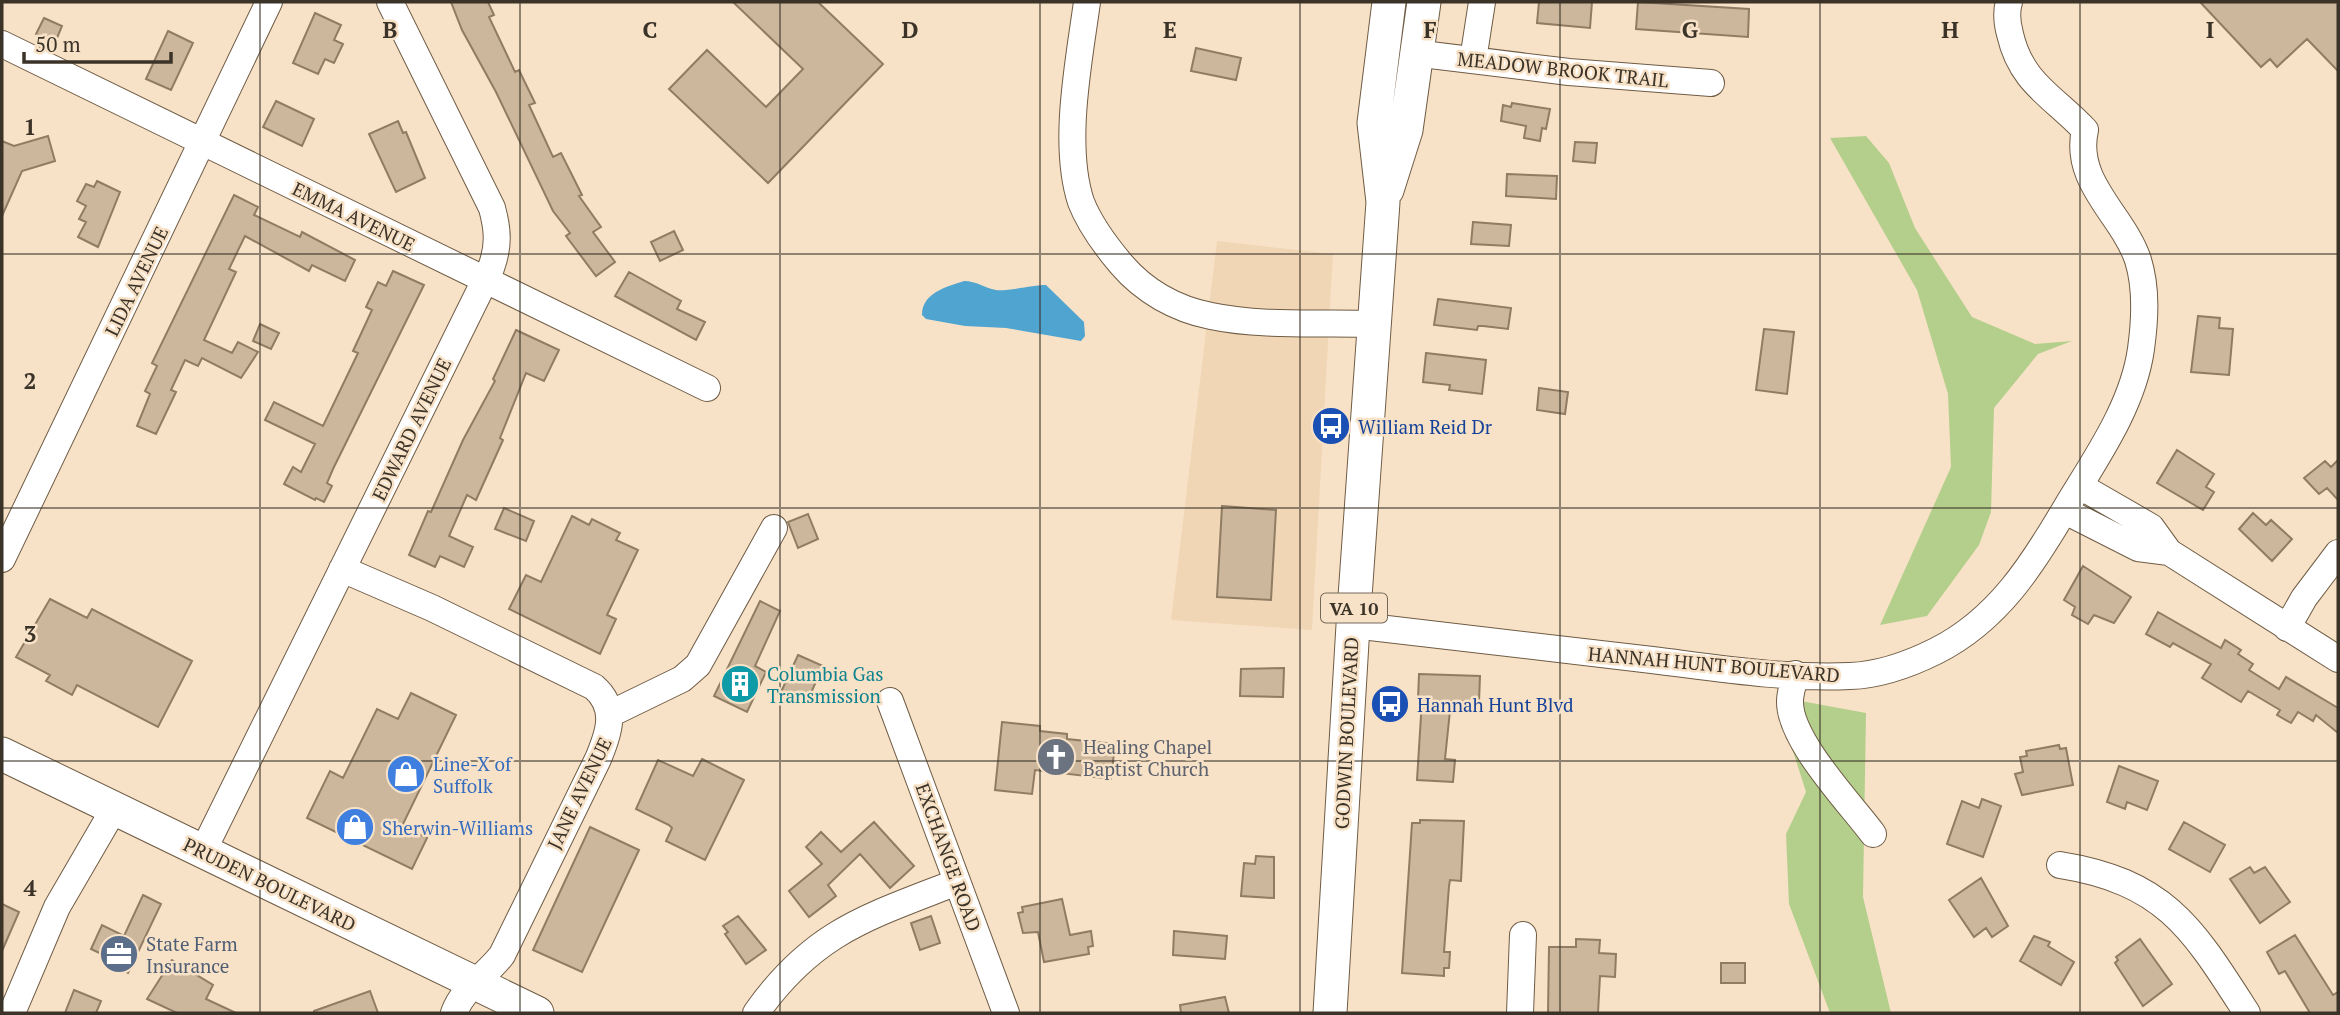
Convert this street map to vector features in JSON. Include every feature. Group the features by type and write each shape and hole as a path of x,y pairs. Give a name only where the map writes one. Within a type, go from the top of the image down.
{"main road":[{"name":"GODWIN BOULEVARD","path":"1330,1013 1353,625 1383,202 1374,123 1389,2"},
{"name":"GODWIN BOULEVARD","path":"1383,202 1406,130 1414,53 1423,2"},
{"name":"PRUDEN BOULEVARD","path":"2,754 537,1013"}],"street":[{"name":"LIDA AVENUE","path":"2,559 269,2"},
{"name":"EDWARD AVENUE","path":"203,851 485,280 497,246 497,224 492,208 390,2"},
{"path":"1087,2 1073,149 1075,175 1090,221 1125,269 1148,289 1168,301 1209,316 1243,321 1375,324"},
{"path":"1473,60 1482,2"},
{"name":"HANNAH HUNT BOULEVARD","path":"1353,625 1735,670 1851,676 1878,672 1936,651 1966,633 2014,589 2080,486 2132,386 2140,354 2144,292 2138,260 2127,236 2093,186 2086,165 2082,139 2084,130 2063,106 2037,88 2019,63 2008,25 2009,2"},
{"name":"EMMA AVENUE","path":"2,44 707,388"},
{"name":"MEADOW BROOK TRAIL","path":"1414,53 1569,72 1711,83"},
{"path":"2080,486 2151,527 2169,552 2338,659"},
{"path":"2065,511 2138,548 2169,552"},
{"name":"JANE AVENUE","path":"454,1013 458,1002 502,955 598,759 609,733 610,714 682,678 698,664 774,528"},
{"path":"2287,628 2304,598 2338,553"},
{"path":"342,569 432,608 594,687 606,702 610,714"},
{"path":"1795,674 1790,702 1796,726 1818,763 1873,834"},
{"name":"EXCHANGE ROAD","path":"890,701 1006,1013"},
{"path":"12,1013 57,907 114,808"},
{"path":"2060,865 2115,879 2150,896 2176,915 2199,938 2247,1013"},
{"path":"756,1013 797,964 819,944 845,928 957,882"},
{"path":"1520,1013 1523,935"}],"shaded area":[{"path":"1217,241 1333,254 1312,630 1171,620"}],"green space":[{"path":"1866,136 1889,163 1915,228 1972,317 2035,344 2072,341 2038,354 1994,408 1991,512 1979,545 1927,616 1880,625 1951,467 1948,394 1917,290 1830,138"},
{"path":"1801,701 1866,713 1863,897 1891,1013 1830,1013 1789,904 1786,834 1806,792 1792,748"}],"water":[{"path":"964,281 1000,290 1046,285 1084,322 1085,336 1081,341 1006,328 965,326 926,319 922,315 923,307 931,296"}],"building":[{"path":"451,2 488,2 494,15 489,17 515,72 519,70 535,103 529,105 553,157 561,153 582,195 579,196 601,227 593,232 615,262 596,276 566,236 570,233 553,211 496,92 462,30"},
{"path":"733,2 818,2 883,64 768,183 669,89 707,50 766,107 803,69"},
{"path":"1539,2 1592,2 1590,28 1537,23"},
{"path":"1638,2 1749,9 1748,37 1636,29"},
{"path":"2200,2 2338,2 2338,71 2307,39 2277,67 2270,59 2261,67"},
{"path":"315,13 341,25 334,40 343,44 334,63 325,59 318,74 293,63"},
{"path":"44,18 62,26 55,43 36,34"},
{"path":"168,31 193,43 171,90 146,79"},
{"path":"1196,48 1241,58 1236,80 1191,71"},
{"path":"276,101 314,119 302,146 263,127"},
{"path":"1512,103 1550,109 1546,129 1542,128 1540,141 1524,138 1526,126 1501,121 1503,105 1511,107"},
{"path":"398,121 403,133 406,132 425,178 396,192 369,134"},
{"path":"48,136 55,161 22,171 2,216 2,141 14,146"},
{"path":"1575,142 1597,143 1595,163 1573,161"},
{"path":"1507,174 1557,176 1556,199 1506,196"},
{"path":"97,181 120,192 98,247 78,237 86,222 79,219 86,206 77,201 86,184 94,187"},
{"path":"234,195 258,207 254,215 300,237 302,232 355,260 345,281 312,265 309,271 245,236 229,269 236,272 204,340 232,353 238,342 258,352 241,378 202,358 198,366 185,360 171,390 176,392 156,434 137,426 150,394 145,391 157,366 152,363"},
{"path":"1473,222 1511,225 1509,246 1471,244"},
{"path":"674,231 683,250 660,261 651,242"},
{"path":"393,271 424,285 333,469 327,483 332,486 324,502 316,498 315,500 284,484 293,467 301,472 315,444 265,420 274,402 323,426 358,353 353,351 372,310 366,307 378,282 386,286"},
{"path":"629,272 681,301 677,309 705,322 696,340 615,296"},
{"path":"1438,299 1511,308 1508,329 1478,326 1477,330 1434,325"},
{"path":"2198,316 2220,318 2219,328 2233,329 2229,375 2191,372"},
{"path":"260,324 279,333 271,349 253,341"},
{"path":"1764,329 1794,332 1787,394 1756,390"},
{"path":"516,330 559,350 544,381 526,373 500,438 503,440 476,500 467,495 449,536 473,547 464,567 440,556 435,567 409,555 463,440 495,381 493,379"},
{"path":"1426,353 1486,360 1482,394 1449,390 1450,385 1423,382"},
{"path":"1539,388 1568,392 1565,414 1537,410"},
{"path":"2177,450 2214,474 2206,487 2214,492 2203,510 2157,483"},
{"path":"2338,460 2338,500 2327,488 2319,494 2304,478 2325,461 2331,467"},
{"path":"1222,506 1276,510 1271,600 1217,597"},
{"path":"504,508 534,521 526,541 495,529"},
{"path":"2253,513 2266,525 2271,520 2292,539 2272,561 2239,529"},
{"path":"808,514 818,539 798,548 788,522"},
{"path":"572,516 589,525 592,519 620,533 616,540 638,550 607,615 616,619 600,654 509,609 526,575 541,582"},
{"path":"2083,566 2131,597 2114,623 2094,615 2088,624 2072,615 2075,607 2064,600"},
{"path":"50,599 87,618 92,609 192,661 158,727 77,685 72,695 46,681 50,675 16,657"},
{"path":"760,601 780,611 755,666 766,672 747,712 714,696"},
{"path":"2158,612 2221,648 2225,640 2241,650 2238,654 2253,664 2249,670 2279,689 2286,677 2338,708 2338,733 2316,715 2313,721 2298,712 2291,723 2277,715 2280,710 2248,691 2241,702 2202,678 2211,664 2173,643 2170,647 2146,634"},
{"path":"798,655 823,666 806,704 781,692"},
{"path":"1284,668 1283,697 1240,696 1241,669"},
{"path":"1419,674 1480,676 1479,702 1451,701 1445,759 1455,760 1453,782 1417,780 1422,700 1418,700"},
{"path":"411,693 456,715 402,826 427,838 412,869 307,818 330,771 343,778 377,709 398,719"},
{"name":"Healing Chapel Baptist Church","path":"1002,722 1040,726 1040,731 1067,734 1067,739 1115,744 1111,779 1035,770 1032,794 995,790"},
{"path":"2059,745 2060,749 2066,748 2073,785 2022,795 2015,774 2023,772 2020,757 2027,756 2026,751"},
{"path":"702,759 744,780 705,860 666,841 672,828 636,809 658,760 693,776"},
{"path":"2119,766 2158,781 2147,810 2127,802 2125,809 2107,802"},
{"path":"1982,799 2001,806 1983,857 1947,844 1962,801 1979,808"},
{"path":"1420,820 1464,821 1461,881 1450,880 1449,886 1444,952 1450,952 1449,968 1444,968 1444,976 1402,973 1412,823 1420,823"},
{"path":"874,822 914,866 890,888 860,854 828,885 836,896 809,917 789,891 822,864 806,847 821,832 841,852"},
{"path":"2184,822 2225,845 2210,872 2169,849"},
{"path":"590,827 639,850 582,972 533,950"},
{"path":"1256,856 1274,857 1274,898 1241,896 1244,863 1255,864"},
{"path":"2250,867 2254,873 2265,867 2290,902 2260,923 2230,879"},
{"path":"1981,878 2008,926 1992,937 1986,928 1974,937 1949,900"},
{"name":"State Farm Insurance","path":"143,895 161,904 128,973 110,964 112,959 91,949 102,925 124,936"},
{"path":"1062,899 1070,935 1091,931 1093,946 1088,947 1089,954 1044,962 1038,932 1023,933 1018,913 1023,912 1022,907"},
{"path":"2,904 19,912 2,951"},
{"path":"738,916 766,950 746,964 725,934 728,932 723,926"},
{"path":"931,916 940,943 920,950 911,923"},
{"path":"1174,931 1227,936 1225,959 1173,955"},
{"path":"2295,935 2333,995 2338,992 2338,1013 2310,1013 2285,971 2279,974 2267,952"},
{"path":"2034,936 2050,942 2048,946 2074,962 2061,985 2020,961"},
{"path":"1576,939 1600,940 1599,953 1616,954 1615,977 1600,976 1598,1013 1548,1013 1549,947 1576,947"},
{"path":"2140,939 2172,984 2143,1006 2115,963 2118,960 2116,957"},
{"path":"172,960 213,985 206,999 236,1013 177,1013 147,999"},
{"path":"1721,963 1745,963 1745,983 1721,983"},
{"path":"74,990 101,1001 96,1013 65,1013"},
{"path":"370,991 378,1013 314,1013 314,1011"},
{"path":"1225,997 1229,1013 1181,1013 1180,1005"}],"place":[{"name":"William Reid Dr","path":"1331,426"},
{"name":"Columbia Gas Transmission","path":"740,684"},
{"name":"Hannah Hunt Blvd","path":"1390,704"},
{"name":"Healing Chapel Baptist Church","path":"1056,757"},
{"name":"Line-X of Suffolk","path":"406,774"},
{"name":"Sherwin-Williams","path":"355,827"},
{"name":"State Farm Insurance","path":"119,954"}]}
